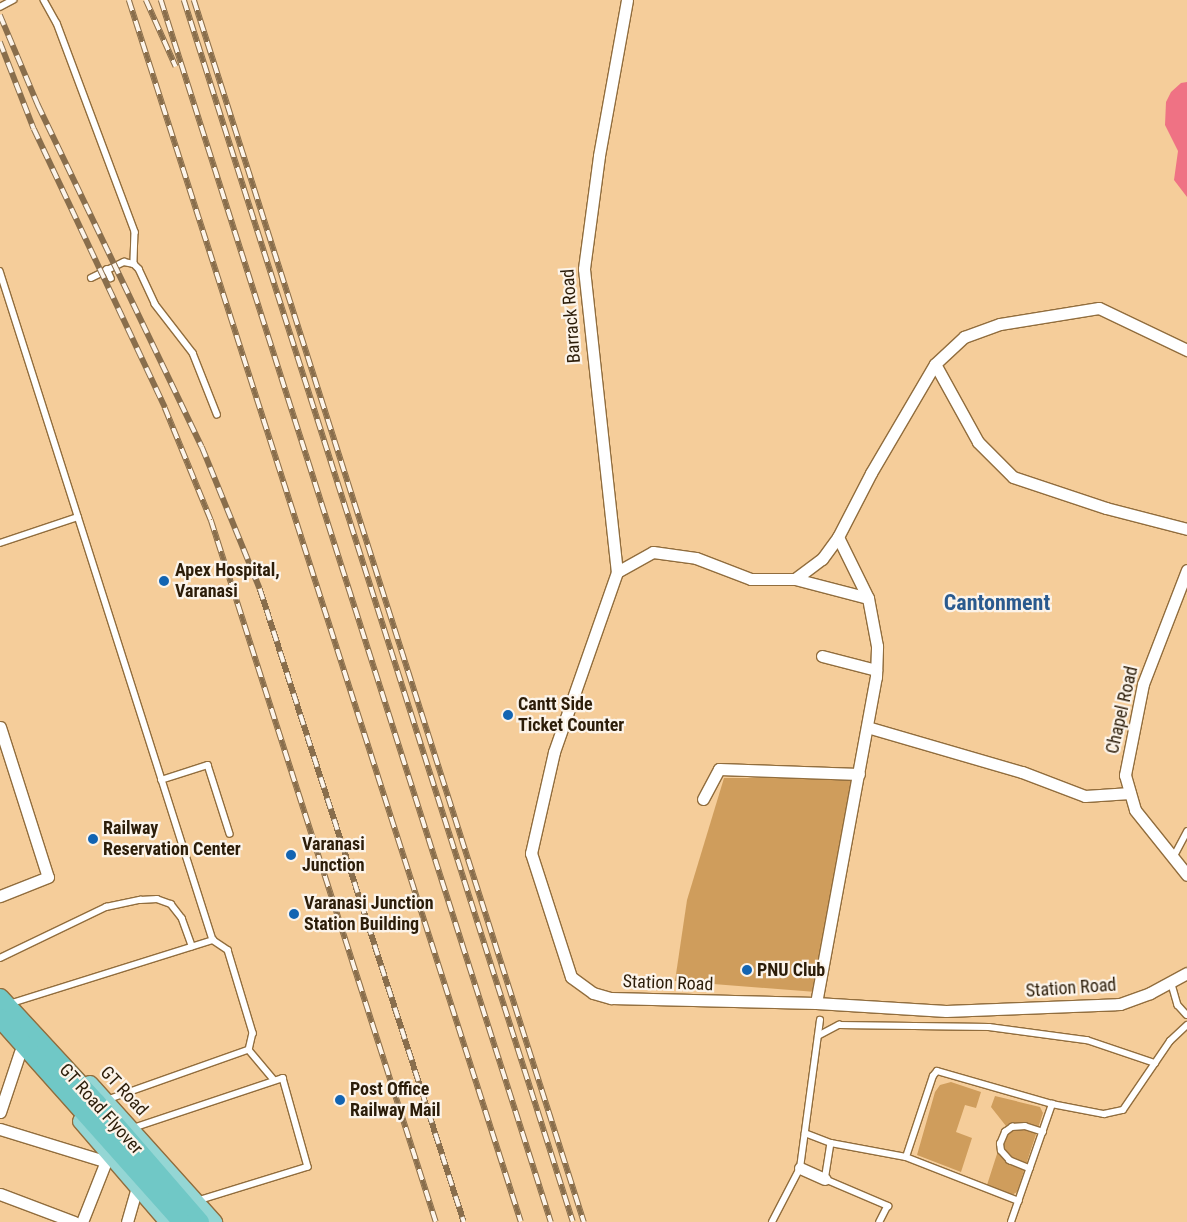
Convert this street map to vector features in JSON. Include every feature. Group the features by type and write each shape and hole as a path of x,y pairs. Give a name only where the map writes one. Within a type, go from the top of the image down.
{"highway":[{"name":"GT Road Flyover","path":"6,1000 200,1222"},
{"name":"GT Road Flyover","path":"0,1018 182,1222"}],"main road":[{"name":"GT Road","path":"0,991 6,1000 106,1100 214,1222"},
{"path":"0,1031 20,1052 106,1158 137,1186 168,1222"}],"street":[{"name":"Barrack Road","path":"617,572 588,328 584,269 599,156 627,0"},
{"path":"795,579 822,559 838,537 871,473 935,364 964,337 1000,324 1098,308 1187,350"},
{"path":"935,364 978,442 1013,477 1106,508 1187,529"},
{"path":"816,1003 859,774 876,670 878,646 868,598 838,537"},
{"path":"617,572 654,552 696,558 752,579 795,579 868,598"},
{"name":"Chapel Road","path":"1187,570 1143,684 1125,775 1135,810 1187,875"},
{"name":"Station Road","path":"617,572 554,752 531,853 572,977 592,993 611,998 816,1003 946,1011 1082,1008 1120,1004 1187,973"},
{"path":"822,656 876,670"},
{"path":"0,727 48,877 0,896"},
{"path":"867,727 1022,772 1085,796 1130,793"},
{"path":"703,799 719,769 859,774"},
{"path":"0,1112 20,1052"},
{"path":"0,1129 106,1158 82,1222"},
{"path":"800,1168 825,1179"},
{"path":"127,1222 137,1186"},
{"path":"0,1194 74,1222"}],"lane":[{"path":"0,7 13,0"},
{"path":"44,0 57,23 135,232 134,264 156,304 193,353 216,414"},
{"path":"91,278 124,262 134,264"},
{"path":"107,269 111,278"},
{"path":"0,271 213,940 228,950 254,1033 249,1050"},
{"path":"0,543 78,517"},
{"path":"161,780 208,765 230,834"},
{"path":"1173,858 1187,832"},
{"path":"0,958 106,907 140,900 157,899 171,904 182,918 192,946"},
{"path":"6,1000 213,940"},
{"path":"1171,981 1178,1006 1187,1015"},
{"path":"773,1222 800,1168 820,1020"},
{"path":"818,1036 839,1025 989,1027 1087,1040 1155,1063"},
{"path":"906,1157 933,1076 937,1071 1052,1104 1104,1114 1123,1110 1170,1041 1187,1025"},
{"path":"249,1050 274,1080"},
{"path":"106,1100 249,1050"},
{"path":"131,1128 282,1078 308,1167 196,1202"},
{"path":"1011,1222 1052,1104"},
{"path":"1030,1169 1010,1161 1001,1150 1000,1144 1005,1132 1012,1126 1025,1126 1043,1132"},
{"path":"805,1134 831,1143 906,1157 1019,1201"},
{"path":"831,1143 825,1179 888,1206 880,1222"}],"shaded area":[{"path":"1187,82 1187,197 1174,180 1178,151 1165,125 1166,102 1171,92 1181,83"},
{"path":"724,778 853,778 816,992 675,981 687,900"},
{"path":"951,1082 981,1092 976,1108 965,1105 956,1132 972,1138 961,1172 917,1155 935,1092 940,1085"},
{"path":"995,1096 1040,1107 1043,1113 1017,1192 1012,1195 987,1185 1006,1126 991,1107"}],"railway":[{"path":"129,0 521,1222"},
{"path":"146,0 176,67"},
{"path":"161,0 551,1222"},
{"path":"184,0 573,1222"},
{"path":"194,0 584,1222"},
{"path":"0,15 38,105 202,447 260,589 464,1222"},
{"path":"0,42 34,129 165,408 211,520 436,1222"}],"place":[{"name":"Apex Hospital, Varanasi","path":"164,581"},
{"name":"Cantt Side Ticket Counter","path":"508,715"},
{"name":"Railway Reservation Center","path":"93,839"},
{"name":"Varanasi Junction","path":"291,855"},
{"name":"Varanasi Junction Station Building","path":"294,914"},
{"name":"PNU Club","path":"747,970"},
{"name":"Post Office Railway Mail","path":"340,1100"}],"district":[{"name":"Cantonment","path":"997,603"}]}
